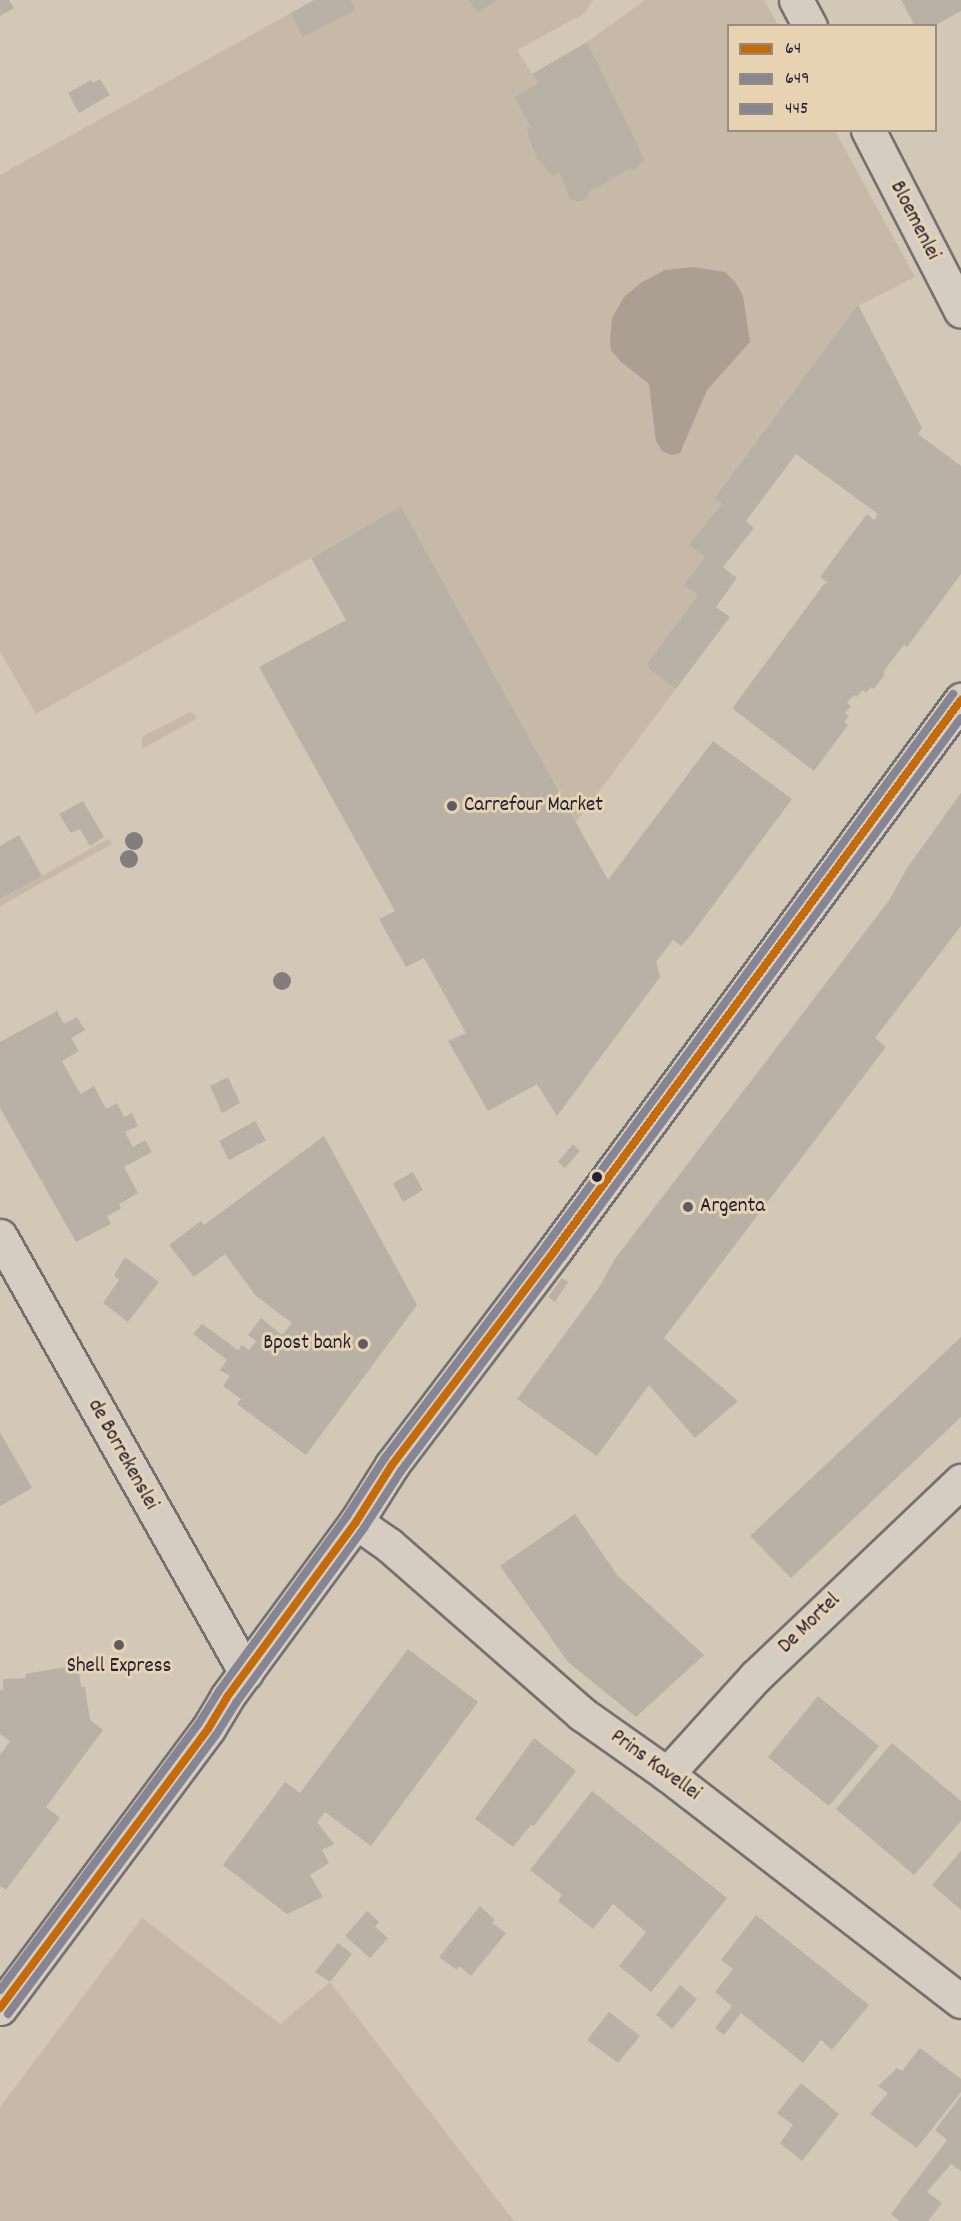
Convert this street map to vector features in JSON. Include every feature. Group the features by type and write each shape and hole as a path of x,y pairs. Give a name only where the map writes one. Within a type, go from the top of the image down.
{"street":[{"path":"796,0 809,24"},
{"name":"Bloemenlei","path":"869,132 961,311"},
{"path":"0,2008 208,1729 227,1697 356,1522 392,1465 520,1297 961,700"},
{"name":"de Borrekenslei","path":"0,1236 246,1673"},
{"name":"De Mortel","path":"667,1774 756,1676 961,1481"},
{"name":"Prins Kavellei","path":"356,1522 389,1545 582,1714 667,1774 961,2001"}],"shaded area":[{"path":"351,0 469,0 477,13 498,0 593,0 585,13 517,50 538,83 514,97 530,126 527,127 528,137 537,159 553,175 559,172 570,199 589,192 628,170 635,170 645,160 587,42 645,0 764,0 777,24 727,24 727,132 836,132 915,277 858,306 714,497 722,504 690,545 705,557 683,585 698,595 647,663 650,670 676,689 576,822 401,506 36,714 0,652 0,175 291,13 304,36 356,10"},
{"path":"693,267 725,272 736,283 743,296 750,342 707,390 680,453 671,455 662,451 656,441 649,384 620,361 611,350 612,318 624,297 642,282 665,270"},
{"path":"190,712 198,718 142,749 142,737"},
{"path":"108,839 112,844 0,906 0,899"},
{"path":"142,1918 280,2024 330,1982 514,2221 0,2221 0,2107"}],"building":[{"path":"0,0 9,0 14,8 0,16"},
{"path":"314,0 351,0 356,10 303,37 291,13"},
{"path":"469,0 498,0 477,13"},
{"path":"901,0 961,0 961,11 937,24 914,24"},
{"path":"587,42 645,160 635,170 628,170 589,192 587,198 580,202 570,199 559,172 553,176 537,159 528,137 527,127 530,126 514,97 538,83 532,74"},
{"path":"100,79 110,95 79,113 68,93 91,80 93,83"},
{"path":"858,305 922,428 918,434 961,466 961,574 907,647 904,645 883,672 885,674 874,689 871,687 866,693 863,690 847,703 851,706 845,713 849,716 844,722 848,725 814,771 733,709 824,584 828,583 820,577 848,539 867,514 874,520 878,514 796,454 746,521 754,528 723,567 737,578 716,607 730,617 676,689 650,670 647,663 698,595 683,585 705,557 689,545 722,504 714,498"},
{"name":"Carrefour Market","path":"401,506 608,880 713,741 792,799 691,935 681,946 673,940 656,962 660,977 557,1116 537,1084 488,1111 448,1041 466,1033 424,958 406,967 379,919 395,911 259,667 346,620 311,558"},
{"path":"961,793 961,926 875,1038 886,1047 664,1338 738,1401 695,1438 649,1385 597,1456 517,1399 598,1289 615,1259 890,899 907,868"},
{"path":"83,801 104,837 90,846 80,829 71,833 59,814"},
{"path":"19,835 42,876 0,899 0,846"},
{"path":"57,1011 64,1024 77,1017 85,1030 71,1038 79,1051 62,1061 78,1090 81,1094 94,1086 106,1109 117,1103 124,1117 132,1113 138,1126 125,1132 133,1147 145,1140 152,1152 124,1167 138,1193 119,1204 121,1209 107,1216 111,1224 76,1242 0,1108 0,1042"},
{"path":"228,1077 240,1103 222,1113 210,1086"},
{"path":"255,1121 266,1140 229,1160 219,1141"},
{"path":"324,1136 417,1305 306,1455 237,1404 241,1399 223,1386 230,1376 220,1370 227,1360 193,1334 202,1324 238,1350 242,1345 249,1350 256,1341 248,1335 261,1318 282,1335 292,1323 256,1296 225,1254 194,1277 169,1245 201,1221 204,1225"},
{"path":"573,1144 580,1151 565,1168 558,1162"},
{"path":"413,1172 423,1190 403,1202 393,1183"},
{"path":"125,1257 159,1282 128,1322 103,1303 119,1280 114,1275"},
{"path":"562,1278 568,1282 555,1302 548,1297"},
{"path":"961,1337 961,1417 791,1578 750,1536"},
{"path":"0,1432 32,1488 0,1506"},
{"path":"575,1514 618,1576 704,1655 636,1717 568,1662 500,1566"},
{"path":"408,1649 478,1702 371,1846 325,1812 317,1822 334,1844 322,1850 329,1863 310,1875 323,1897 287,1914 223,1865 285,1782 300,1793"},
{"path":"78,1665 81,1687 85,1687 90,1720 103,1730 46,1807 60,1818 6,1890 0,1886 0,1755 10,1741 0,1734 0,1689 3,1691 3,1679 26,1678 25,1674"},
{"path":"818,1696 879,1746 829,1806 768,1757"},
{"path":"534,1738 576,1771 534,1826 531,1825 513,1847 475,1819"},
{"path":"892,1743 961,1801 961,1821 914,1875 836,1809"},
{"path":"592,1791 727,1898 651,1992 619,1966 646,1932 613,1904 593,1929 558,1901 562,1895 530,1870"},
{"path":"961,1851 961,1910 932,1885"},
{"path":"480,1906 495,1920 492,1923 506,1933 471,1976 459,1966 457,1970 439,1957"},
{"path":"367,1911 379,1922 375,1927 388,1938 370,1958 345,1936"},
{"path":"756,1915 869,2005 832,2050 821,2040 803,2063 741,2013 724,2035 715,2028 732,2006 715,1992 733,1969 721,1960"},
{"path":"338,1943 352,1954 330,1982 315,1972"},
{"path":"680,1985 697,1999 672,2029 656,2015"},
{"path":"609,2012 640,2036 618,2063 587,2040"},
{"path":"920,2048 961,2079 961,2092 917,2148 870,2114 888,2093 878,2086 897,2068 902,2071"},
{"path":"801,2083 839,2114 802,2161 780,2143 793,2125 777,2113"},
{"path":"961,2096 961,2171 951,2164 927,2192 942,2203 928,2221 900,2221 891,2214 947,2140 935,2130"}],"transit line":[{"name":"445","path":"0,1990 199,1723 219,1691 347,1516 384,1459 547,1244 953,694"},
{"name":"64","path":"0,2008 208,1729 227,1697 356,1522 392,1465 555,1250 961,700"},
{"name":"649","path":"8,2014 216,1735 236,1703 364,1528 401,1471 961,718"}],"place":[{"name":"Carrefour Market","path":"452,806"},
{"name":"Argenta","path":"688,1207"},
{"name":"Bpost bank","path":"363,1344"},
{"name":"Shell Express","path":"119,1645"}]}
